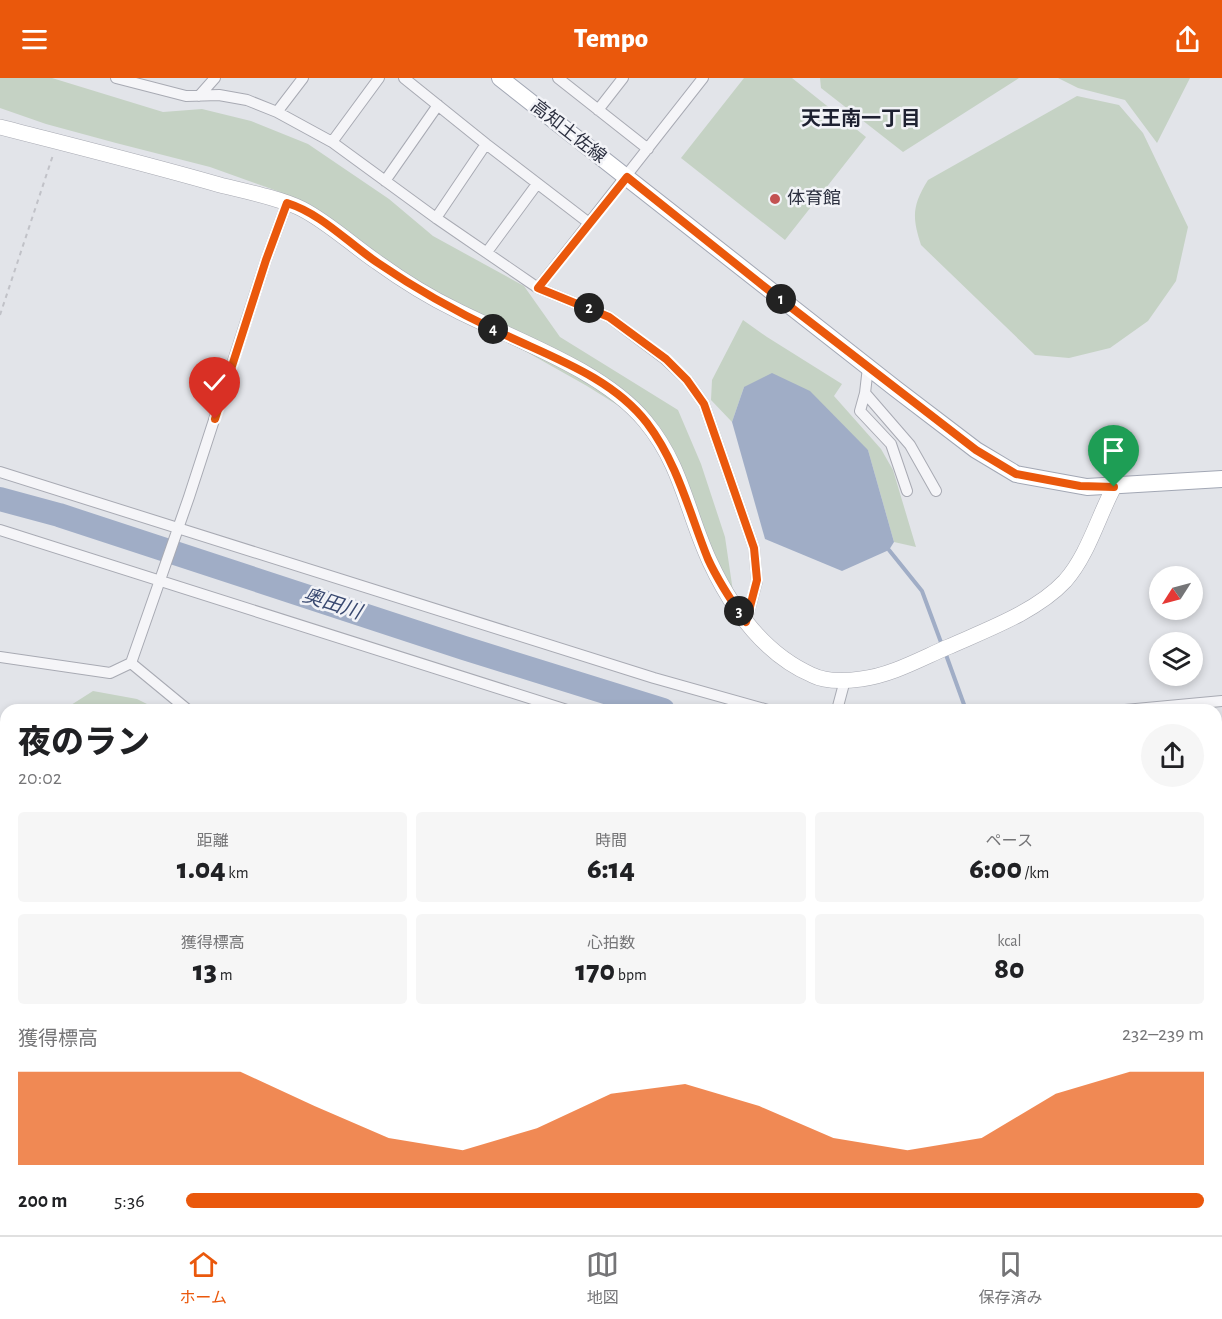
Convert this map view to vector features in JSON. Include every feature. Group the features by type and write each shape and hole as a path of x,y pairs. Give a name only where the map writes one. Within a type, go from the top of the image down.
{"main road":[{"name":"高知土佐線","path":"500,78 976,450 1016,474 1080,486 1114,487 1222,479"}],"street":[{"path":"116,78 186,96 219,95 247,100 277,112 332,142 435,218 538,288 609,317 666,359 687,380 704,404 754,548 757,580 746,622"},
{"path":"277,112 303,78"},
{"path":"332,142 379,78"},
{"path":"404,78 589,223"},
{"path":"558,78 648,149"},
{"path":"598,110 623,78"},
{"path":"538,288 703,78"},
{"path":"199,96 210,79"},
{"path":"385,181 438,105"},
{"path":"0,127 299,207 377,262 442,303 562,361 608,388 632,406 666,452 683,488 709,561 746,622 761,641 814,677 829,680 861,679 896,670 1005,621 1050,594 1075,568 1114,487"},
{"path":"435,218 486,144"},
{"path":"487,252 537,184"},
{"path":"0,657 110,673 131,663 287,203"},
{"path":"868,367 860,411 891,444 907,491"},
{"path":"865,393 910,445 936,491"},
{"path":"0,472 654,678 747,704"},
{"path":"0,530 548,704"},
{"path":"131,663 181,704"},
{"path":"839,704 845,680"},
{"path":"1190,704 1222,701"}],"path":[{"path":"0,315 57,142"}],"green space":[{"path":"0,78 52,78 163,112 202,109 251,121 308,144 389,199 433,236 524,286 560,337 678,410 701,464 725,537 736,612 654,428 587,386 450,309 346,243 280,192 210,167 46,124 0,108"},
{"name":"体育館","path":"744,78 792,78 866,137 785,240 681,158"},
{"path":"820,78 1019,78 903,152 821,88"},
{"path":"1058,78 1190,78 1157,143 1125,100 1078,88"},
{"path":"1077,96 1119,105 1143,133 1188,227 1176,281 1148,321 1110,348 1069,358 1035,355 921,245 915,219 916,205 928,180"},
{"path":"743,320 842,384 834,396 881,449 893,470 916,547 894,542 868,450 744,387 732,422 711,400 712,380"},
{"path":"93,691 137,699 147,704 73,704"}],"water":[{"path":"772,373 810,391 868,450 894,542 889,550 842,571 765,539 732,422 744,387"}],"waterway":[{"name":"奥田川","path":"0,499 59,515 464,648 644,704"},
{"path":"889,550 922,591 942,645"},
{"path":"945,652 964,704"}],"place":[{"name":"体育館","path":"775,199"}],"district":[{"name":"天王南一丁目","path":"861,119"}],"route":[{"path":"215,419 266,260 287,203 299,207 377,262 442,303 562,361 608,388 632,406 666,452 683,488 709,561 746,622 757,580 754,548 704,404 687,380 666,359 609,317 538,288 627,177 976,450 1016,474 1087,487 1114,487"}]}
